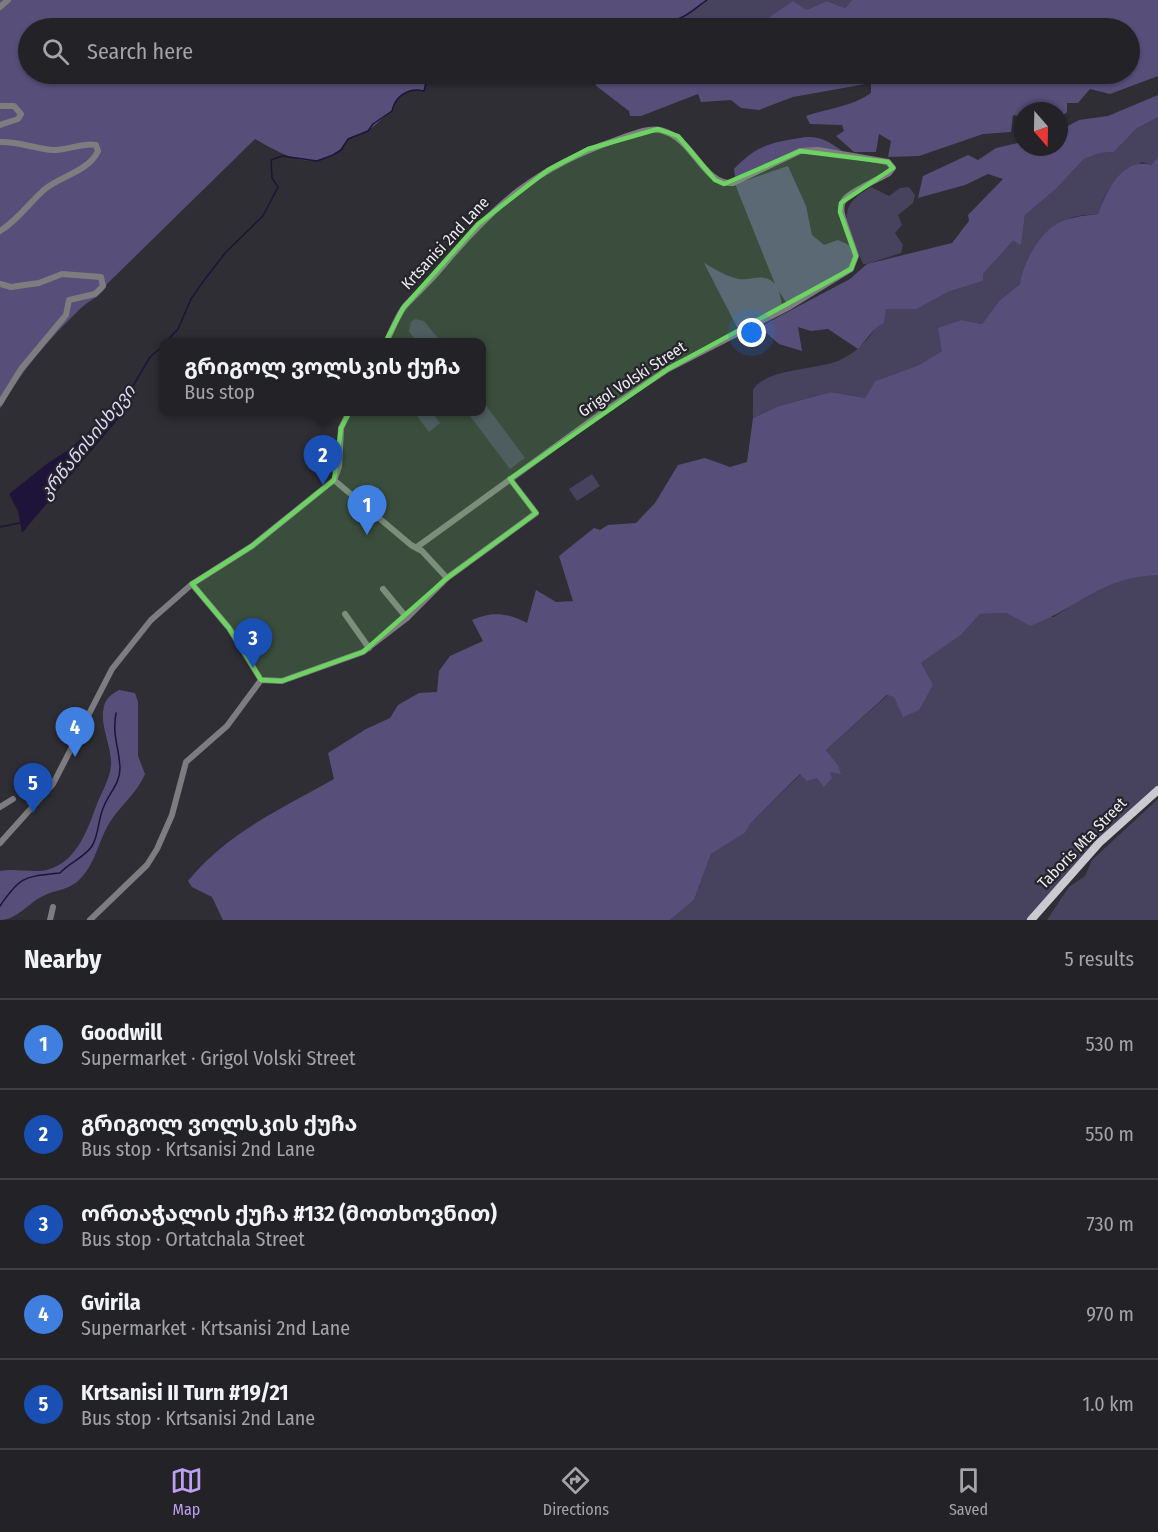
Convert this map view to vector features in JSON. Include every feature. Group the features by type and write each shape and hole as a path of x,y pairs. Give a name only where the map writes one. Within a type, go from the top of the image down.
{"main road":[{"name":"Taboris Mta Street","path":"1031,920 1099,843 1158,790"}],"street":[{"path":"0,6 8,0"},
{"path":"0,106 14,106 21,114 18,119 0,125"},
{"name":"Krtsanisi 2nd Lane","path":"388,338 403,308 419,293 478,224 507,198 548,170 588,149 644,131 658,129 678,136 715,180 724,184 733,183 800,151 818,150 888,162 892,168"},
{"path":"0,142 53,150 73,149 90,144 96,146 98,151 76,172 44,190 31,206 0,231"},
{"name":"Grigol Volski Street","path":"417,547 668,369 789,307 852,269 856,256 840,212 842,203 848,195 889,173 892,168"},
{"path":"0,284 11,287 39,283 62,274 101,277 104,281 104,286 95,294 69,300 66,315 38,348 0,403"},
{"path":"0,843 52,784 119,658 151,621 192,584 252,546 334,480 339,467 341,428 347,416"},
{"path":"261,680 282,681 328,663 351,658 369,648 407,618 447,578 536,513 510,479"},
{"path":"334,480 404,540 417,547 447,578"},
{"path":"192,584 229,628 261,680"},
{"path":"383,589 407,618"},
{"path":"345,614 369,648"},
{"path":"90,920 147,865 172,815 186,762 227,726 261,680"},
{"path":"0,807 13,799"},
{"path":"50,920 53,907"}],"highlighted area":[{"path":"658,129 678,136 715,180 724,184 800,151 888,162 893,168 841,203 840,212 856,256 851,269 668,369 510,479 536,513 447,578 363,652 282,681 261,680 229,628 192,584 252,546 334,480 341,428 403,308 478,224 548,170 588,149"}],"shaded area":[{"path":"0,0 707,0 681,18 18,18 18,84 426,84 424,91 413,90 399,97 392,111 373,127 350,138 334,155 323,159 303,160 273,149 255,139 107,284 99,295 81,308 58,332 36,356 0,409"},
{"path":"707,0 852,0 845,8 827,1 806,10 767,18 679,18"},
{"path":"852,0 1158,0 1158,76 1140,83 1140,18 768,18 793,1 806,10 827,1 845,8"},
{"path":"865,84 793,97 759,110 741,108 731,100 701,102 698,94 641,116 630,116 629,111 595,85"},
{"path":"871,84 1137,84 1110,94 1090,89 1078,103 1014,102 1011,132 983,134 919,156 888,157 891,141 879,134 876,152 854,152 836,136 844,131 842,125 810,124 806,116 863,98 871,93"},
{"path":"1158,95 1158,117 1136,129 1114,152 1100,153 1084,159 1056,189 1025,215 1021,245 1013,241 983,274 983,281 948,292 917,309 886,309 884,323 873,330 858,349 828,329 811,331 798,327 802,351 779,344 763,330 743,339 742,336 850,279 867,264 952,243 969,221 968,215 1003,179 988,174 965,185 918,198 923,176 968,155 978,160 996,148 1014,144 1014,156 1068,156 1068,126 1079,120 1108,116"},
{"path":"1158,117 1158,157 1151,165 1142,162 1119,177 1105,196 1098,214 1070,218 1042,239 1025,266 1020,284 999,301 982,324 961,320 942,351 919,365 875,381 865,398 831,392 779,406 753,418 753,390 769,377 831,363 848,356 868,339 886,309 917,309 948,292 983,281 983,274 1013,241 1021,244 1025,215 1056,189 1084,159 1100,153 1114,152 1136,129"},
{"path":"805,137 825,140 842,151 801,148 735,177 734,169 759,149"},
{"path":"1158,157 1158,575 1120,581 1030,626 1007,613 980,614 961,635 921,663 933,685 919,710 903,717 894,697 887,695 826,750 838,765 841,774 830,772 832,778 824,787 817,778 807,781 800,774 751,823 745,833 711,854 694,900 670,920 223,920 212,897 192,887 188,881 221,848 238,835 334,779 328,753 366,729 390,718 398,705 419,693 437,692 439,671 450,656 483,641 472,620 486,615 500,614 527,623 536,590 556,602 573,601 559,556 594,528 600,530 608,525 636,523 655,503 678,465 705,458 730,467 747,462 753,418 779,406 831,392 865,398 875,381 919,365 942,351 938,328 961,320 982,324 999,301 1020,284 1027,261 1046,232 1063,221 1098,214 1111,186 1124,171 1141,164 1151,165"},
{"path":"788,166 806,206 812,235 824,245 838,240 849,245 856,263 789,307 779,291 782,305 738,329 704,263 735,278 767,278 775,284 735,184"},
{"path":"871,187 889,196 900,188 909,187 915,195 913,203 898,215 902,225 895,233 903,245 901,253 863,264 849,230 847,212 851,203"},
{"path":"415,319 424,321 438,338 414,338 409,331 411,322"},
{"path":"486,405 525,458 510,469 470,416 486,416"},
{"path":"417,416 435,416 440,423 429,432"},
{"path":"592,474 600,486 577,501 569,489"},
{"path":"1132,575 1158,575 1158,792 1142,803 1030,920 670,920 694,900 711,854 745,833 751,823 801,774 829,772 838,765 826,750 888,695 894,696 921,663 961,635 980,614 1007,613 1054,617 1097,588"},
{"path":"119,690 135,693 138,702 138,756 145,774 142,781 110,822 90,866 76,883 47,894 12,917 0,920 0,871 39,871 60,865 75,851 86,833 111,765 103,721 104,706 110,696"},
{"path":"1158,799 1158,920 1047,920 1069,887 1085,876 1092,860"}],"water":[{"path":"122,403 127,403 119,418 22,533 18,511 9,494 68,450"}],"waterway":[{"name":"კრწანისისხევი","path":"681,18 707,0"},
{"name":"კრწანისისხევი","path":"170,338 178,329 191,299 205,279 226,252 263,216 278,187 272,178 271,160 282,156 317,161 333,155 341,150 348,139 368,131 373,124 392,111 399,97 413,90 424,91 426,84"},
{"name":"კრწანისისხევი","path":"123,403 150,357 159,349"},
{"name":"კრწანისისხევი","path":"0,527 20,523"},
{"path":"0,906 13,888 25,879 60,873 92,846 102,811 120,774 115,735 116,713"}],"place":[{"name":"გრიგოლ ვოლსკის ქუჩა","path":"323,485"},
{"name":"Goodwill","path":"367,535"},
{"name":"ორთაჭალის ქუჩა #132 (მოთხოვნით)","path":"253,668"},
{"name":"Gvirila","path":"75,757"},
{"name":"Krtsanisi II Turn #19/21","path":"33,813"}]}
